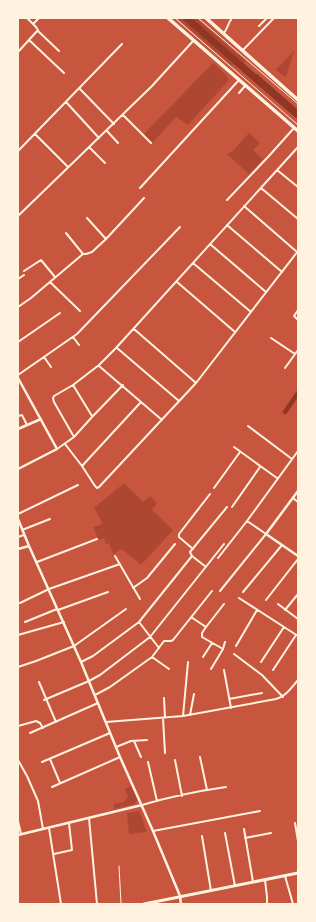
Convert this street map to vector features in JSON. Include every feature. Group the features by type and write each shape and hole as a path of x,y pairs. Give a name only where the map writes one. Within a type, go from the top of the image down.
{"main road":[{"path":"168,18 239,80 296,126 298,131"},
{"path":"208,19 242,51 297,98"},
{"path":"144,904 298,873"}],"street":[{"path":"27,18 59,51"},
{"path":"34,24 39,18"},
{"path":"223,34 227,30 229,22 232,18"},
{"path":"259,26 267,18"},
{"path":"242,51 274,18"},
{"path":"18,52 38,31"},
{"path":"29,40 64,73"},
{"path":"18,216 158,80 194,40"},
{"path":"18,151 122,44"},
{"path":"140,188 239,80"},
{"path":"239,93 246,85"},
{"path":"79,88 114,124"},
{"path":"66,102 99,138"},
{"path":"123,115 151,144"},
{"path":"227,200 296,126"},
{"path":"107,130 118,143"},
{"path":"35,134 68,168"},
{"path":"89,147 105,163"},
{"path":"74,437 54,402 53,398 56,394 73,384 99,365 117,348 298,147"},
{"path":"278,170 298,187"},
{"path":"261,188 298,219"},
{"path":"18,307 31,298 83,254 89,254 92,252 144,198"},
{"path":"65,444 95,486 97,488 99,487 196,383 298,251 244,206"},
{"path":"87,218 106,239"},
{"path":"227,225 282,272"},
{"path":"57,448 18,376 73,336 180,227"},
{"path":"66,233 83,254"},
{"path":"210,244 266,292"},
{"path":"24,271 41,260 55,277"},
{"path":"193,263 251,312"},
{"path":"18,279 24,275"},
{"path":"176,281 235,332"},
{"path":"50,282 80,311"},
{"path":"298,310 294,316 298,320"},
{"path":"18,342 60,313"},
{"path":"134,329 196,383"},
{"path":"73,336 79,345"},
{"path":"271,338 295,354"},
{"path":"117,348 179,401"},
{"path":"285,368 298,350"},
{"path":"44,357 51,367"},
{"path":"99,365 162,420"},
{"path":"73,384 92,417"},
{"path":"18,469 65,444 74,437 123,385"},
{"path":"82,466 141,402"},
{"path":"18,416 22,415 27,425"},
{"path":"18,429 42,419"},
{"path":"248,426 292,459"},
{"path":"234,448 277,478"},
{"path":"218,558 298,451"},
{"path":"214,488 240,452"},
{"path":"232,507 260,466"},
{"path":"18,514 78,485"},
{"path":"220,591 266,534 298,491"},
{"path":"193,549 180,538 179,534 210,494"},
{"path":"292,498 298,502"},
{"path":"206,567 192,556 190,552 227,507"},
{"path":"18,519 64,622 120,757 142,805 180,896 181,904"},
{"path":"22,530 50,519"},
{"path":"247,521 298,556"},
{"path":"18,537 24,535"},
{"path":"37,562 97,539"},
{"path":"134,588 147,578 175,544"},
{"path":"45,700 89,681 103,673 150,637 224,544"},
{"path":"243,592 282,545"},
{"path":"18,550 29,546"},
{"path":"115,556 140,599"},
{"path":"81,662 93,656 139,622 192,556"},
{"path":"266,600 298,560"},
{"path":"20,602 49,589 120,564"},
{"path":"95,695 110,688 152,657 164,641 173,640 212,590"},
{"path":"25,622 108,592"},
{"path":"286,610 298,594"},
{"path":"238,598 297,636 273,670"},
{"path":"223,649 201,636 224,604"},
{"path":"278,604 298,619"},
{"path":"18,667 74,646 126,609"},
{"path":"236,646 257,610"},
{"path":"191,617 206,627"},
{"path":"18,635 64,622"},
{"path":"139,622 159,648"},
{"path":"261,662 284,627"},
{"path":"211,670 223,649 225,642"},
{"path":"203,657 212,643"},
{"path":"234,654 262,675 283,697"},
{"path":"152,657 169,668"},
{"path":"183,716 188,662"},
{"path":"224,670 231,708"},
{"path":"106,722 183,716 276,699 283,697 288,693 298,680"},
{"path":"39,682 45,700 56,722"},
{"path":"230,699 262,693"},
{"path":"190,715 194,694"},
{"path":"164,698 165,753"},
{"path":"30,734 98,703"},
{"path":"18,726 36,721 40,723 42,728"},
{"path":"42,762 110,733"},
{"path":"116,747 129,742 147,740"},
{"path":"134,741 141,757"},
{"path":"52,787 120,757"},
{"path":"200,757 207,790"},
{"path":"50,759 60,783"},
{"path":"18,760 38,801 43,829"},
{"path":"175,760 182,796"},
{"path":"148,762 157,801"},
{"path":"18,821 20,835 157,801 226,787"},
{"path":"153,831 260,811"},
{"path":"89,818 97,904"},
{"path":"54,854 72,850 69,823"},
{"path":"295,823 298,841"},
{"path":"49,828 61,904"},
{"path":"244,829 254,882"},
{"path":"225,833 235,886"},
{"path":"246,838 271,833"},
{"path":"202,836 211,891"},
{"path":"285,876 292,900 295,904"},
{"path":"265,880 267,904"}],"lane":[{"path":"175,18 296,126"},
{"path":"198,18 298,104"},
{"path":"119,866 121,904"}],"shaded area":[{"path":"177,18 181,18 233,64 232,66"},
{"path":"181,18 192,18 272,87 298,110 298,120"},
{"path":"192,18 196,18 246,61 244,63"},
{"path":"294,51 287,74 285,77 276,70"},
{"path":"213,63 227,76 229,80 188,125 176,117 152,143 144,134"},
{"path":"249,133 260,143 253,150 263,159 249,174 227,154 232,152"},
{"path":"124,483 143,502 150,496 157,503 152,510 173,530 141,565 122,549 113,554 109,543 106,544 104,538 99,540 93,527 103,524 94,508"},
{"path":"131,786 137,801 134,804 114,809 114,804 124,802 128,796 125,789"},
{"path":"139,811 147,832 129,834 127,813"}],"waterway":[{"path":"285,412 298,393"}]}
